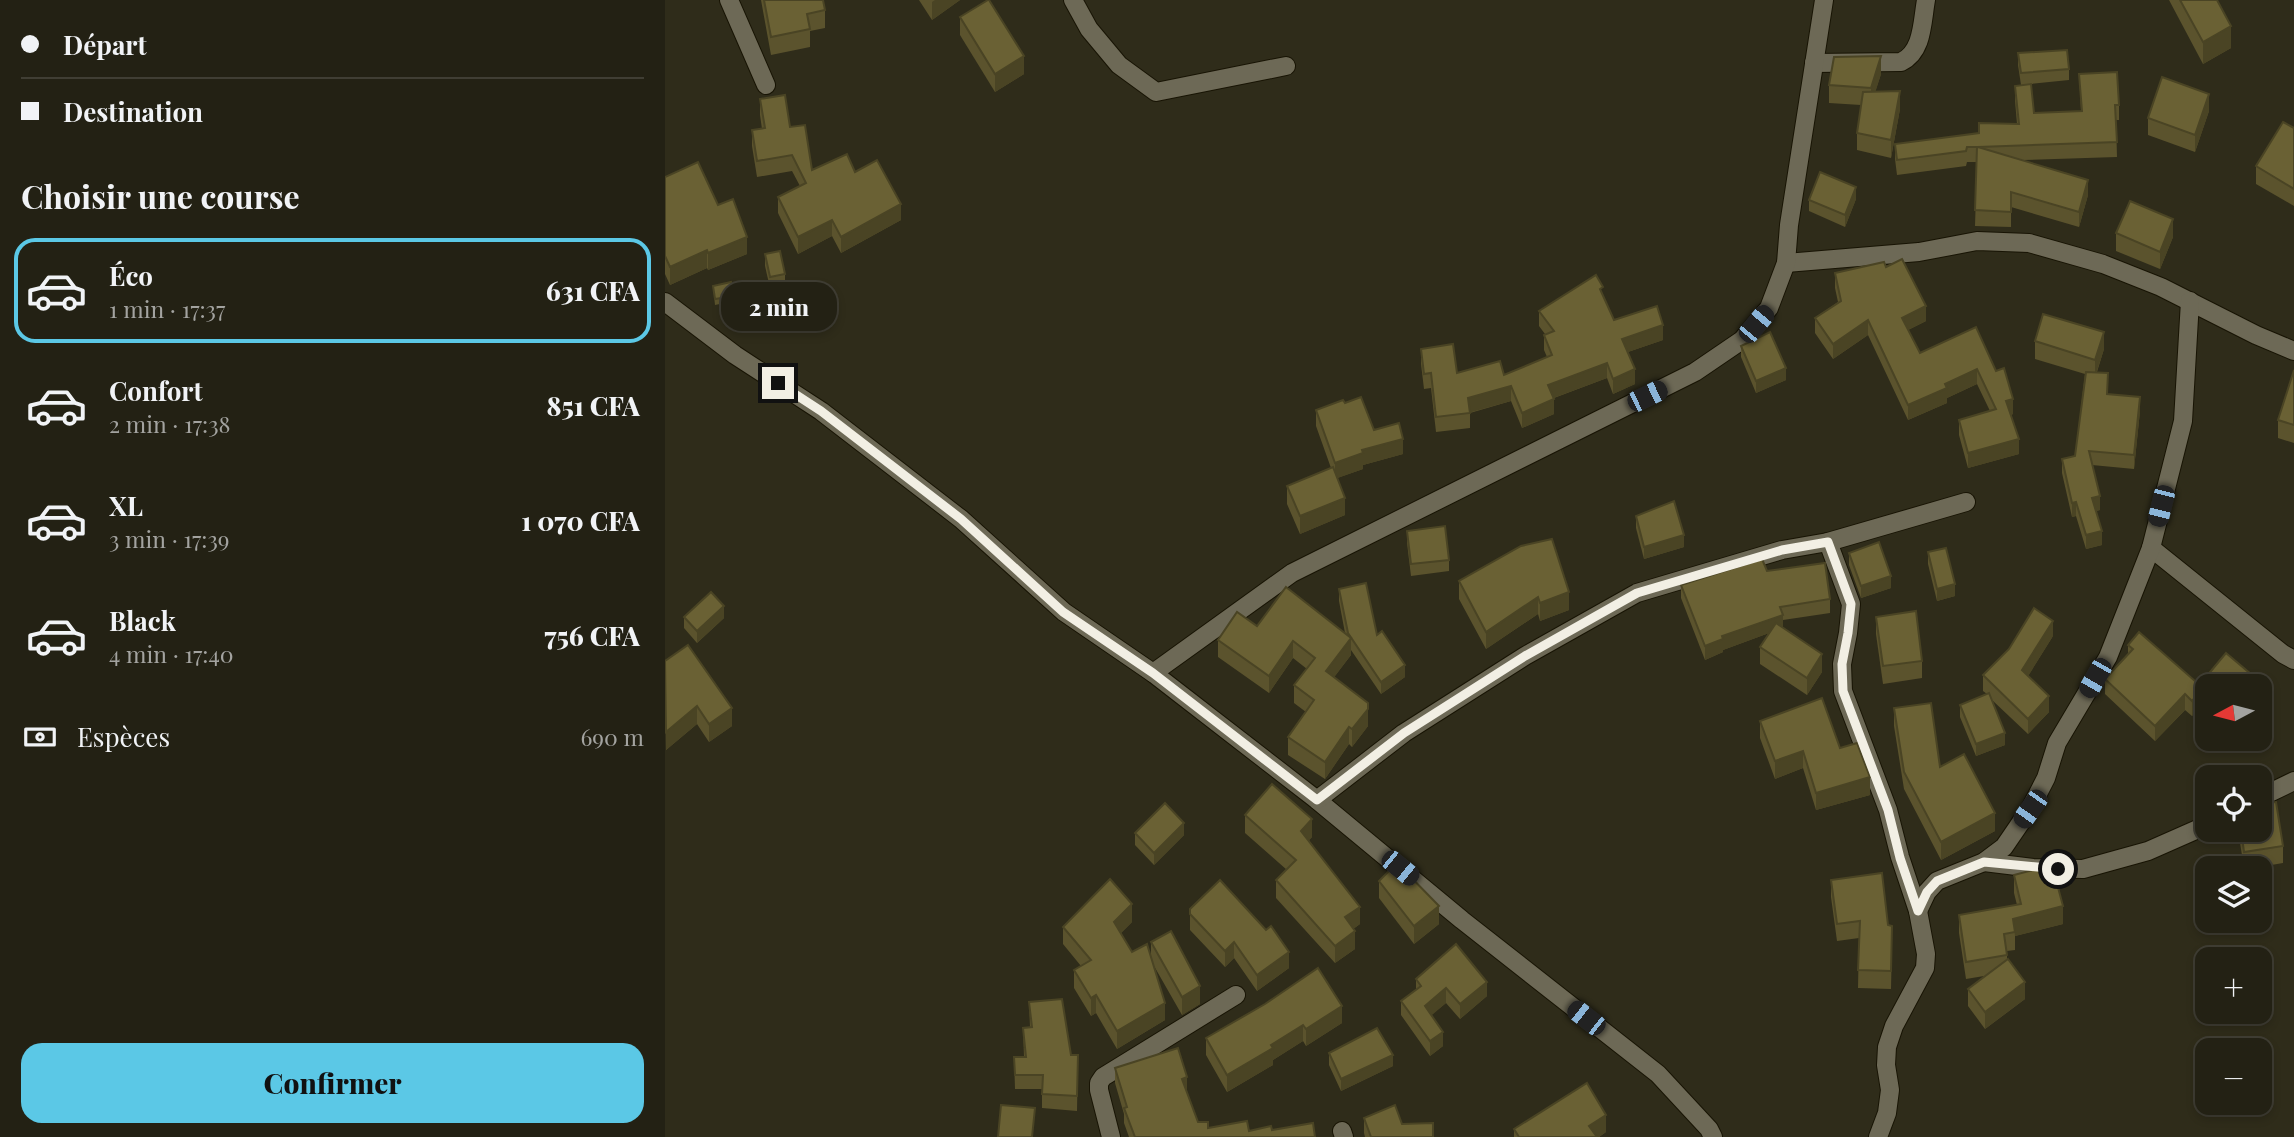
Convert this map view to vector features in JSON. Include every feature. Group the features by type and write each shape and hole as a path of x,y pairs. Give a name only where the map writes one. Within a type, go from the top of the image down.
{"street":[{"path":"729,0 766,85"},
{"path":"1073,0 1089,29 1119,65 1156,92 1286,66"},
{"path":"1153,673 1292,573 1695,372 1742,340 1769,308 1786,263 1789,225 1824,0"},
{"path":"1814,62 1901,62 1910,58 1917,49 1926,0"},
{"path":"1786,263 1919,252 1977,241 2029,243 2103,264 2161,286 2256,335 2294,351"},
{"path":"1918,911 1927,892 1937,881 1984,862 2004,847 2030,809 2046,778 2057,743 2108,657 2151,548 2183,421 2190,301"},
{"path":"665,302 734,355 821,411 961,519 1063,612 1153,673 1317,800 1462,920 1658,1074 1709,1129 1713,1137"},
{"path":"1317,800 1404,733 1525,656 1637,593 1782,550 1828,542 1966,502"},
{"path":"1828,542 1851,604 1842,664 1843,691 1888,810 1900,858 1918,911 1926,954 1925,968 1894,1026 1887,1048 1886,1065 1890,1090 1887,1113 1878,1137"},
{"path":"2151,548 2294,660"},
{"path":"2272,791 2294,780"},
{"path":"1984,862 2083,870 2148,851 2195,829"},
{"path":"1111,1137 1099,1090 1103,1077 1236,995"}],"building":[{"path":"764,0 823,0 825,10 807,14 810,29 771,37"},
{"path":"989,0 1024,56 995,74 960,17"},
{"path":"2180,0 2217,0 2231,26 2203,42"},
{"path":"2067,50 2069,69 2021,73 2018,53"},
{"path":"1881,56 1871,88 1829,85 1834,57"},
{"path":"2117,72 2117,142 1978,147 2088,180 2079,212 2011,192 2011,212 1975,210 1977,147 1967,147 1966,151 1897,160 1895,144 1979,133 1979,123 2019,124 2015,86 2031,84 2034,113 2082,111 2079,74"},
{"path":"2162,77 2209,94 2195,135 2148,118"},
{"path":"1900,91 1891,140 1857,133 1863,92"},
{"path":"785,95 790,127 805,125 812,170 847,154 855,172 877,160 901,204 841,237 832,220 798,237 778,197 806,183 792,155 757,161 752,130 765,128 760,99"},
{"path":"2283,122 2294,128 2294,189 2256,166"},
{"path":"698,162 718,205 733,199 747,237 708,253 707,250 670,267 665,256 665,177"},
{"path":"1820,172 1856,187 1845,215 1809,200"},
{"path":"2130,201 2173,219 2160,252 2116,233"},
{"path":"780,251 785,274 770,277 765,254"},
{"path":"1902,259 1926,306 1902,318 1920,353 1976,327 1996,371 2004,368 2013,399 2006,401 2019,439 1968,453 1959,420 1996,409 1977,369 1945,384 1947,388 1908,405 1868,320 1833,344 1815,318 1841,301 1835,273 1884,262 1886,267"},
{"path":"1596,275 1614,320 1657,306 1663,325 1622,339 1635,369 1613,379 1607,363 1548,385 1554,399 1522,413 1511,386 1468,398 1470,413 1436,417 1431,373 1424,374 1421,349 1453,344 1457,373 1500,361 1504,375 1552,355 1544,335 1554,331 1539,311"},
{"path":"731,282 734,296 715,299 713,286"},
{"path":"2043,314 2104,332 2095,360 2035,341"},
{"path":"1770,332 1786,368 1756,381 1741,346"},
{"path":"2294,370 2294,425 2278,420"},
{"path":"2086,372 2108,373 2107,394 2140,397 2134,455 2089,451 2100,496 2092,498 2102,531 2086,535 2076,502 2072,503 2062,459 2075,456"},
{"path":"1361,397 1374,430 1399,423 1403,439 1362,450 1363,453 1335,463 1316,410 1343,400 1345,403"},
{"path":"1333,467 1345,498 1300,516 1287,486"},
{"path":"1674,501 1684,535 1644,547 1636,516"},
{"path":"1445,526 1449,560 1411,564 1407,531"},
{"path":"1552,539 1569,592 1540,603 1538,597 1486,632 1459,581 1521,546"},
{"path":"1879,542 1891,576 1861,586 1849,553"},
{"path":"1946,548 1955,584 1937,589 1928,552"},
{"path":"1762,559 1767,571 1825,563 1830,599 1780,607 1783,615 1722,636 1723,639 1705,646 1681,585"},
{"path":"1366,583 1377,635 1382,631 1405,665 1381,682 1348,633 1339,589"},
{"path":"1286,587 1351,638 1326,671 1368,703 1368,709 1352,729 1349,727 1325,762 1288,737 1314,700 1294,685 1315,658 1293,641 1269,676 1218,640 1237,612 1257,626"},
{"path":"711,592 724,606 697,631 684,617"},
{"path":"2034,608 2053,621 2022,670 2049,696 2028,719 1983,675 2009,649"},
{"path":"1916,611 1922,661 1883,666 1876,617"},
{"path":"1776,623 1822,654 1807,678 1760,647"},
{"path":"2139,632 2195,681 2195,697 2192,701 2185,694 2155,726 2105,679 2133,649 2128,645"},
{"path":"688,645 732,708 709,724 697,706 666,732 665,661"},
{"path":"2226,653 2251,674 2208,674"},
{"path":"1989,693 2005,733 1976,744 1960,705"},
{"path":"1822,698 1840,748 1857,743 1870,777 1816,793 1803,751 1775,761 1760,721"},
{"path":"1931,703 1940,767 1964,754 1995,813 1941,842 1904,772 1894,708"},
{"path":"1272,784 1312,819 1301,831 1360,907 1345,917 1355,931 1335,946 1276,880 1296,860 1245,815"},
{"path":"2272,802 2276,802 2283,846 2244,852 2243,842 2272,842"},
{"path":"1165,803 1184,823 1154,853 1135,833"},
{"path":"1397,863 1439,906 1414,926 1379,881"},
{"path":"2052,865 2063,906 2013,919 2015,932 2004,934 2007,955 1966,962 1959,915 2021,904 2014,875"},
{"path":"1882,873 1888,925 1892,926 1891,971 1858,970 1860,921 1837,924 1831,880"},
{"path":"1110,879 1132,904 1114,922 1132,952 1147,944 1165,1003 1117,1031 1096,995 1091,998 1074,970 1091,960 1063,927"},
{"path":"1220,880 1266,930 1271,926 1289,952 1257,975 1234,942 1225,951 1190,914 1190,909"},
{"path":"1171,931 1200,986 1182,997 1151,942"},
{"path":"1456,944 1487,982 1460,1004 1446,988 1425,1006 1443,1032 1430,1041 1401,1001 1421,986 1416,979"},
{"path":"2008,959 2025,982 1985,1012 1968,989"},
{"path":"1318,968 1342,1006 1306,1029 1303,1025 1271,1045 1273,1048 1227,1075 1206,1038 1265,1004"},
{"path":"1062,999 1071,1055 1078,1055 1077,1096 1042,1094 1043,1075 1015,1075 1014,1057 1026,1057 1023,1028 1032,1027 1029,1002"},
{"path":"1377,1028 1393,1055 1341,1079 1329,1053"},
{"path":"1178,1048 1187,1077 1182,1079 1198,1122 1208,1122 1208,1128 1247,1121 1249,1131 1271,1126 1272,1130 1313,1123 1315,1137 1135,1137 1124,1108 1127,1107 1115,1068"},
{"path":"1587,1083 1606,1115 1589,1126 1597,1137 1519,1137 1514,1129"},
{"path":"1001,1105 1035,1108 1032,1137 998,1137"},
{"path":"1395,1105 1402,1124 1433,1123 1433,1137 1371,1137 1364,1118"}],"route":[{"path":"778,383 821,411 961,519 1063,612 1153,673 1317,800 1404,733 1525,656 1637,593 1782,550 1828,542 1851,604 1842,664 1843,691 1888,810 1900,858 1918,911 1927,892 1937,881 1984,862 2058,869"}]}
